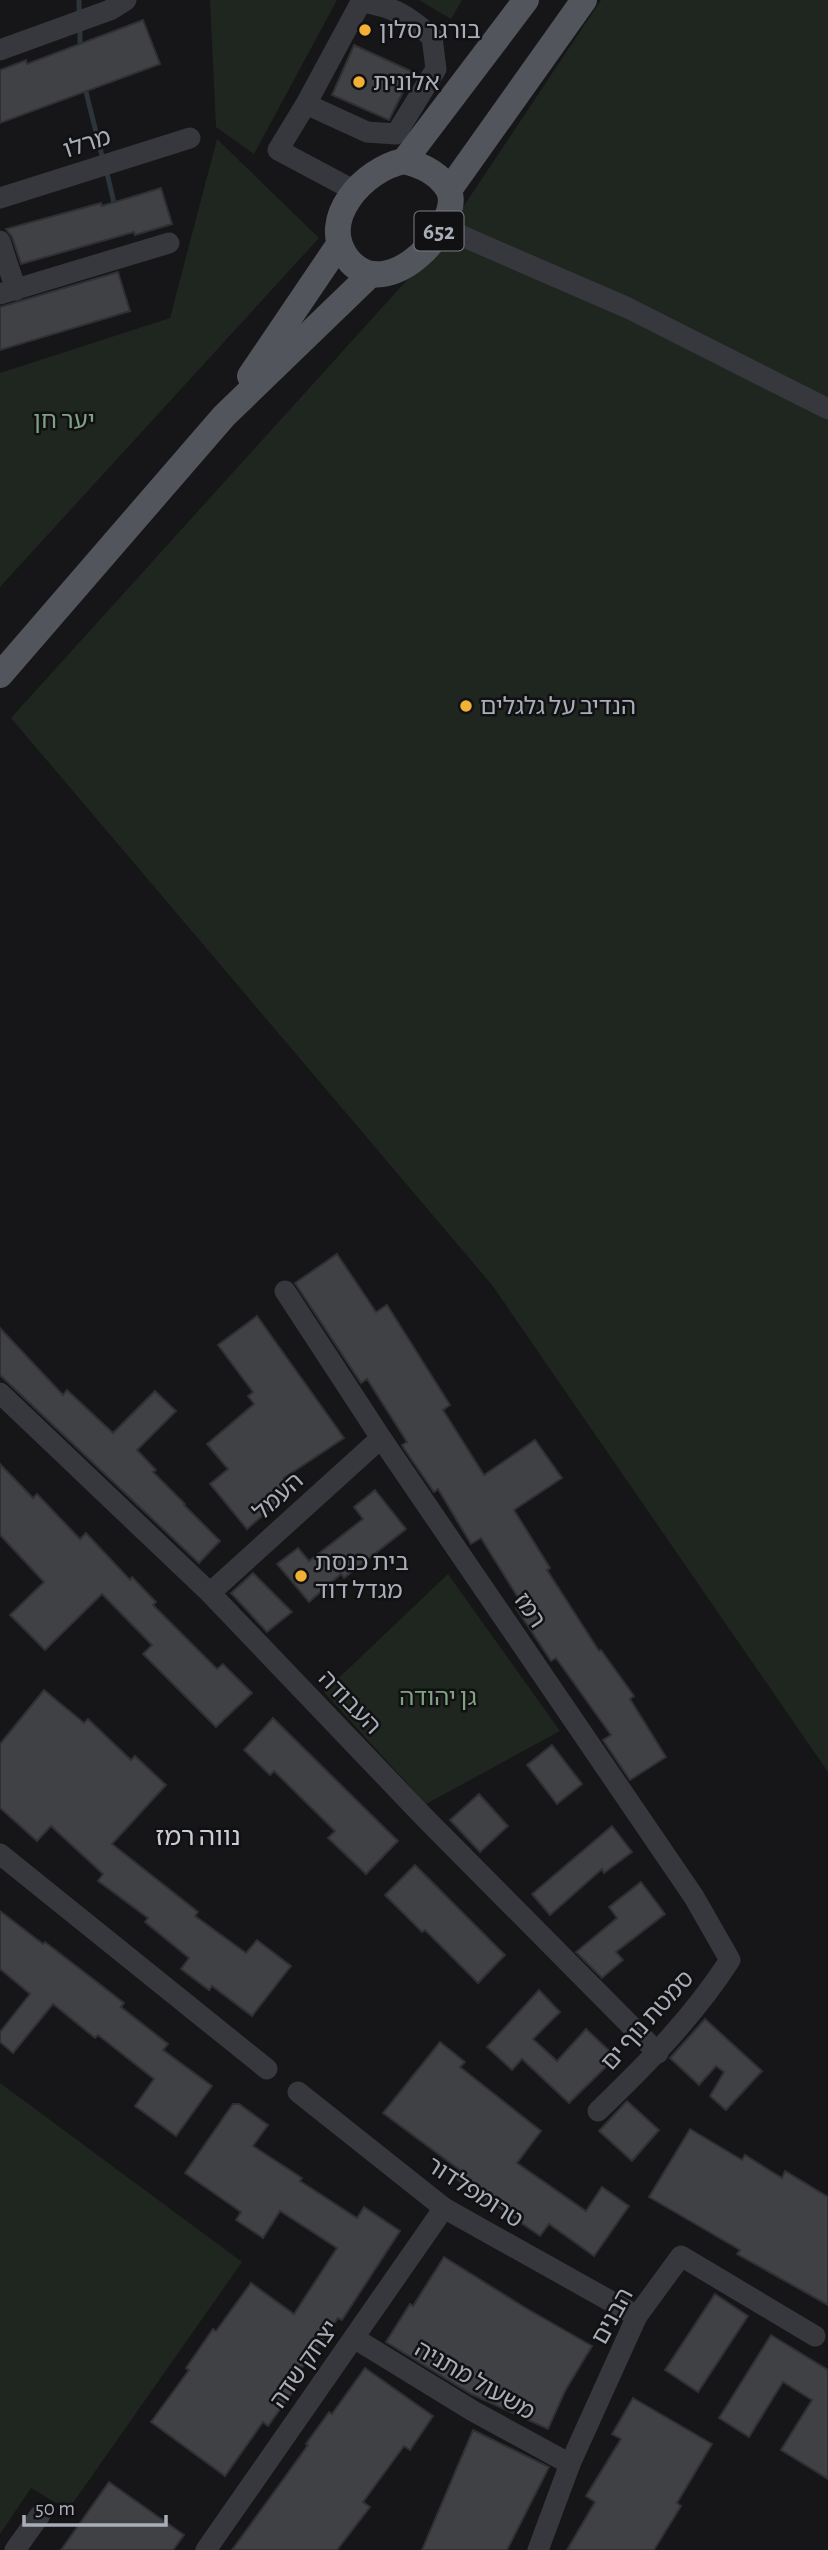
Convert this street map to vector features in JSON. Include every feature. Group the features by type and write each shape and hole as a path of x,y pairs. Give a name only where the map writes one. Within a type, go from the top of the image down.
{"main road":[{"path":"0,675 224,416 371,274 353,266 338,246 337,224 355,191 363,180 374,172 389,164 404,161 526,0"},
{"name":"652","path":"449,190 584,0"},
{"name":"652","path":"371,274 386,274 401,269 421,255 440,229 450,203 449,190 434,173 422,165 404,161"},
{"path":"224,416 338,246"}],"street":[{"path":"0,50 110,10 126,0"},
{"path":"306,104 367,132 396,134 436,69 432,37 412,19 388,6 361,2 278,150 355,191"},
{"name":"מרלו","path":"0,198 190,138"},
{"path":"440,229 456,233 628,308 828,409"},
{"path":"0,242 8,292 169,243"},
{"name":"רמז","path":"285,1291 380,1438 662,1847 730,1960"},
{"name":"העבודה","path":"0,1393 210,1593 425,1818 658,2053"},
{"name":"העמל","path":"210,1593 380,1438"},
{"path":"0,1854 267,2069"},
{"name":"סמטת נוף ים","path":"598,2111 658,2053 706,1997 730,1960"},
{"name":"טרומפלדור","path":"298,2092 444,2208 637,2316"},
{"name":"יצחק שדה","path":"206,2550 444,2208"},
{"name":"הבנים","path":"538,2550 570,2464 637,2316 681,2256 815,2336"},
{"name":"משעול מתניה","path":"354,2338 473,2411 570,2464"},
{"path":"15,2550 40,2515"}],"green space":[{"path":"210,0 337,0 254,154 216,127"},
{"path":"419,0 462,0 451,19"},
{"path":"601,0 828,0 828,1772 492,1285 11,718 435,249"},
{"name":"יער חן","path":"217,139 319,238 0,587 0,373 170,318"},
{"name":"גן יהודה","path":"448,1574 560,1731 426,1804 324,1692"},
{"path":"0,2083 242,2262 68,2510 31,2488 0,2534"}],"building":[{"path":"143,20 160,64 0,123 0,70 26,60 27,64"},
{"path":"354,45 413,72 389,120 332,95"},
{"path":"161,188 172,224 135,235 134,232 21,264 12,237 6,229 101,203 102,206"},
{"path":"118,272 130,311 0,350 0,307"},
{"path":"337,1254 376,1312 387,1305 450,1405 443,1410 484,1475 535,1440 562,1478 514,1510 550,1568 547,1570 599,1651 601,1650 634,1696 630,1699 666,1757 630,1780 603,1740 611,1735 556,1658 551,1661 516,1608 522,1604 481,1538 471,1544 438,1489 434,1492 405,1450 402,1445 407,1442 367,1379 361,1383 295,1283"},
{"path":"257,1316 344,1438 284,1478 294,1489 247,1529 210,1484 228,1469 207,1444 254,1404 248,1396 253,1392 218,1345"},
{"path":"0,1328 63,1395 67,1390 113,1433 155,1391 176,1411 137,1450 156,1470 153,1472 220,1541 199,1563 0,1375"},
{"path":"0,1464 33,1498 37,1494 80,1539 86,1533 130,1580 132,1577 156,1602 153,1605 217,1669 223,1664 252,1693 216,1727 143,1654 152,1645 102,1594 45,1650 10,1615 44,1582 0,1535"},
{"path":"375,1490 406,1529 344,1578 341,1574 309,1602 277,1564 298,1548 309,1561 363,1519 354,1507"},
{"path":"253,1573 292,1612 267,1632 231,1593"},
{"path":"44,1690 84,1723 88,1719 131,1760 135,1756 166,1785 112,1844 198,1912 195,1916 246,1953 257,1940 291,1966 252,2016 212,1986 209,1990 181,1969 189,1958 145,1922 148,1918 98,1881 103,1874 51,1826 37,1841 0,1808 0,1744"},
{"path":"273,1718 398,1841 366,1874 328,1838 335,1831 274,1771 270,1775 244,1750"},
{"path":"552,1745 582,1784 557,1804 527,1765"},
{"path":"479,1794 508,1826 480,1852 450,1820"},
{"path":"612,1826 632,1852 604,1873 602,1869 550,1915 532,1894"},
{"path":"415,1865 505,1955 478,1983 385,1895"},
{"path":"641,1882 665,1914 616,1952 623,1960 602,1978 576,1952 617,1918 609,1907"},
{"path":"0,1911 124,2003 121,2007 168,2044 163,2050 212,2086 176,2136 135,2106 154,2079 98,2035 95,2038 53,2004 13,2053 0,2042 0,2032 30,1994 0,1969"},
{"path":"539,1990 560,2012 533,2039 557,2061 586,2029 616,2057 569,2103 522,2059 512,2070 487,2047"},
{"path":"705,2019 762,2071 726,2110 710,2096 724,2072 716,2066 699,2085 670,2058"},
{"path":"440,2042 465,2062 460,2067 541,2131 517,2163 586,2211 602,2187 629,2206 594,2256 549,2224 540,2236 488,2202 456,2178 461,2171 383,2113"},
{"path":"627,2101 659,2130 632,2161 599,2131"},
{"path":"233,2104 239,2104 268,2125 253,2146 357,2218 364,2207 400,2231 342,2320 338,2318 291,2383 296,2387 268,2426 263,2422 225,2476 151,2422 189,2370 186,2368 213,2329 216,2331 251,2283 294,2314 337,2248 280,2211 263,2238 236,2220 241,2212 185,2173"},
{"path":"690,2129 742,2160 745,2155 782,2178 785,2171 828,2197 828,2305 737,2254 740,2250 649,2197"},
{"path":"444,2257 592,2346 565,2391 548,2429 471,2394 386,2342"},
{"path":"715,2294 748,2316 698,2392 665,2370"},
{"path":"771,2335 828,2370 828,2479 781,2450 812,2400 783,2382 749,2437 719,2418"},
{"path":"365,2368 433,2416 410,2450 404,2446 363,2502 370,2507 337,2550 232,2550 329,2412 332,2414"},
{"path":"633,2398 712,2444 677,2503 681,2506 654,2550 567,2550 595,2502 586,2496 621,2439 612,2434"},
{"path":"473,2430 549,2467 507,2550 422,2550"},
{"path":"109,2482 184,2535 173,2550 61,2550"}],"waterway":[{"path":"79,0 79,15"},
{"path":"80,25 80,50"},
{"path":"84,84 103,160"},
{"path":"106,169 115,207"}],"place":[{"name":"בורגר סלון","path":"365,30"},
{"name":"אלונית","path":"359,82"},
{"name":"הנדיב על גלגלים","path":"466,706"},
{"name":"בית כנסת מגדל דוד","path":"301,1576"}],"district":[{"name":"נווה רמז","path":"198,1836"}]}
